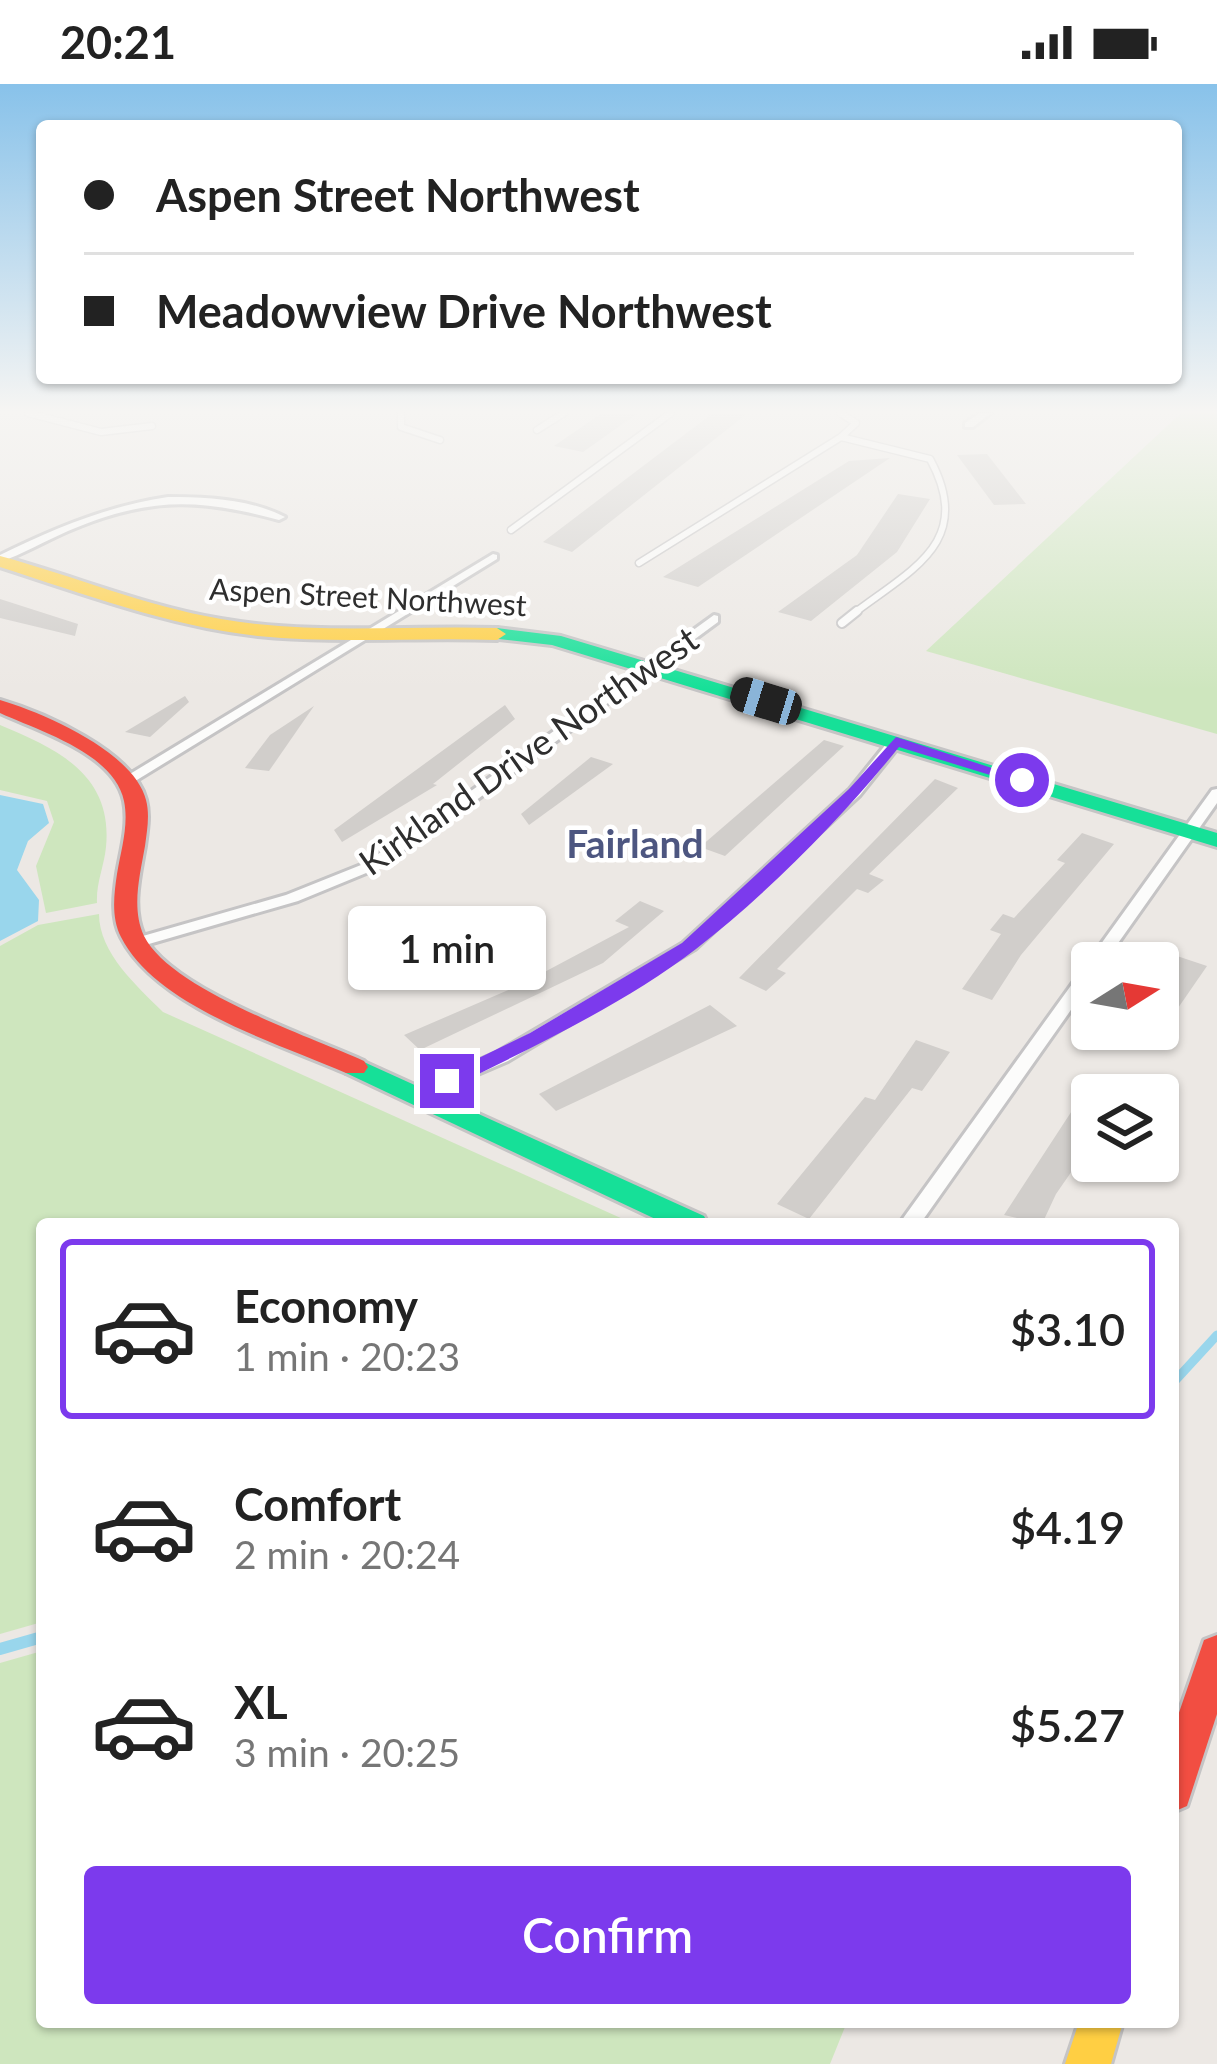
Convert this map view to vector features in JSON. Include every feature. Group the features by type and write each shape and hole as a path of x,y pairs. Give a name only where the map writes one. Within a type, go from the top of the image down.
{"main road":[{"name":"Aspen Street Northwest","path":"0,560 141,609 204,623 289,632 528,636 648,665 1217,840"},
{"path":"0,706 70,737 127,780 136,808 124,908 135,943 188,989 680,1218"},
{"path":"1179,1773 1217,1652"},
{"path":"1088,2064 1099,2028"}],"street":[{"path":"0,560 84,517 124,505"},
{"path":"236,505 279,517"},
{"path":"127,780 493,557"},
{"name":"Kirkland Drive Northwest","path":"135,943 292,898 366,868 436,823 714,619"},
{"path":"416,1094 502,1057 688,946 855,792 896,741"},
{"path":"1111,942 1217,793"},
{"path":"913,1218 1071,997"}],"lane":[{"path":"511,530 545,505"},
{"path":"638,563 731,505"},
{"path":"842,623 936,546 949,529 953,505"}],"green space":[{"path":"1082,505 1217,505 1217,734 926,651"},
{"path":"0,725 61,755 91,783 101,801 106,847 97,903 46,913 36,866 54,822 47,801 0,790"},
{"path":"99,914 112,955 163,1012 621,1218 36,1218 36,1624 0,1634 0,946 38,925"},
{"path":"36,1653 36,2028 845,2028 830,2064 0,2064 0,1663"}],"water":[{"path":"0,795 43,804 49,823 28,841 17,870 39,900 38,921 0,941"}],"building":[{"path":"591,505 631,505 572,552 543,542"},
{"path":"778,505 819,505 698,587 663,577"},
{"path":"890,505 926,505 897,552 811,621 778,612 857,555"},
{"path":"0,599 78,624 75,636 0,618"},
{"path":"185,696 189,702 150,737 125,732"},
{"path":"505,705 515,719 433,784 437,785 342,842 334,830"},
{"path":"314,706 269,771 245,768 270,735"},
{"path":"824,740 844,746 725,856 700,847"},
{"path":"591,757 613,764 529,825 521,814"},
{"path":"935,779 958,788 869,874 884,880 868,893 857,889 777,969 786,973 766,991 739,978"},
{"path":"1082,833 1114,844 1021,955 992,1000 962,989 1001,934 990,930 1003,914 1014,918 1065,863 1057,860"},
{"path":"640,901 664,911 603,963 420,1050 404,1035 520,985 629,927 615,921"},
{"path":"1179,957 1207,966 1179,1007"},
{"path":"710,1005 737,1026 556,1111 539,1094"},
{"path":"916,1040 950,1052 922,1091 912,1088 810,1218 777,1204 865,1097 875,1100"},
{"path":"1071,1112 1071,1172 1045,1218 1004,1215"}],"waterway":[{"path":"1179,1376 1217,1335"},
{"path":"0,1649 36,1639"}],"traffic: fast":[{"path":"497,634 554,640 1217,840"},
{"path":"355,1067 680,1218"}],"traffic: slow":[{"path":"0,561 128,602 225,626 317,633 497,634"},
{"path":"1088,2064 1099,2028"}],"traffic: jam":[{"path":"0,706 85,747 126,780 137,819 126,912 131,934 145,955 216,1005 355,1067"},
{"path":"1179,1773 1217,1652"}],"district":[{"name":"Fairland","path":"635,843"}],"route":[{"path":"447,1081 537,1037 642,978 688,946 855,792 896,741 1022,780"}]}
